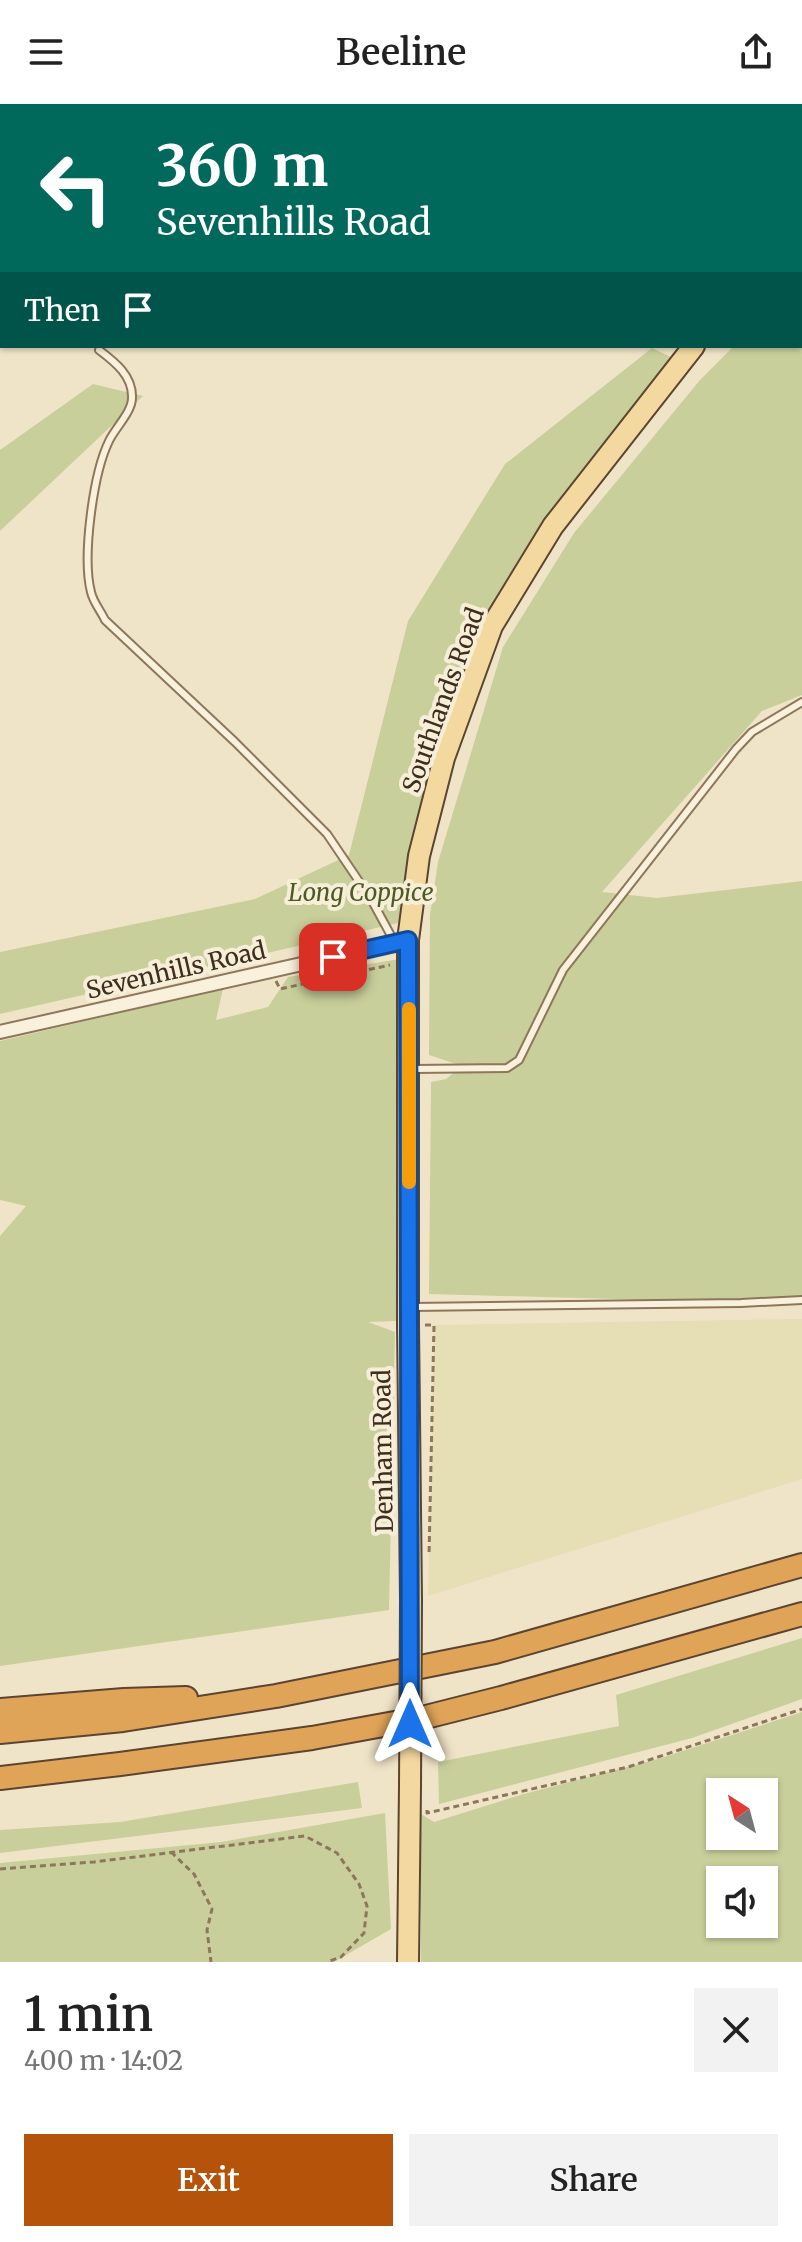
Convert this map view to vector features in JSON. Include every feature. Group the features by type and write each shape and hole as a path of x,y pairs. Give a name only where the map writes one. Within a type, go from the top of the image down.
{"highway":[{"path":"0,1732 123,1720 276,1696 495,1652 802,1565"},
{"path":"0,1778 312,1738 422,1718 802,1614"},
{"path":"0,1710 124,1700 276,1696"}],"main road":[{"name":"Southlands Road","path":"402,941 419,856 444,758 492,626 553,526 692,348"},
{"name":"Denham Road","path":"402,941 409,1069 411,1600 408,1962"}],"street":[{"name":"Sevenhills Road","path":"0,1032 402,941"}],"lane":[{"path":"99,350 116,363 130,383 132,401 108,443 91,508 88,563 91,594 105,620 327,834 402,941"},
{"path":"409,1069 507,1068 519,1060 563,970 736,749 752,732 802,702"},
{"path":"408,1308 802,1300"}],"path":[{"path":"427,1798 427,1813 628,1767 802,1709"},
{"path":"0,1869 94,1862 305,1836 337,1853 359,1884 367,1906 364,1933 341,1957 327,1962"},
{"path":"171,1852 194,1874 212,1909 207,1930 211,1962"}],"shaded area":[{"path":"802,1319 802,1479 428,1596 434,1325"}],"green space":[{"name":"Long Coppice","path":"652,348 673,358 555,506 487,614 466,659 433,770 398,923 0,1014 0,952 255,899 349,855 408,621 505,464"},
{"path":"732,348 802,348 802,695 762,711 602,892 657,898 802,881 802,1304 429,1294 431,1082 446,1079 462,1066 429,1055 430,915 438,862 503,647 574,533 700,380"},
{"path":"93,384 143,396 0,531 0,450"},
{"path":"400,959 396,1321 368,1322 395,1332 389,1610 0,1666 0,1236 26,1206 0,1200 0,1041 223,989 216,1020 268,1007 288,977"},
{"path":"802,1638 802,1699 692,1738 439,1804 438,1762 619,1726 616,1695"},
{"path":"802,1712 802,1962 421,1962 421,1814 434,1822 520,1795 658,1759"},
{"path":"358,1782 362,1808 0,1853 0,1830 120,1822"},
{"path":"385,1813 391,1929 334,1962 0,1962 0,1863 221,1842"}],"slow traffic":[{"path":"409,1009 409,1182"}],"route":[{"path":"333,957 408,940 410,1724"}]}
